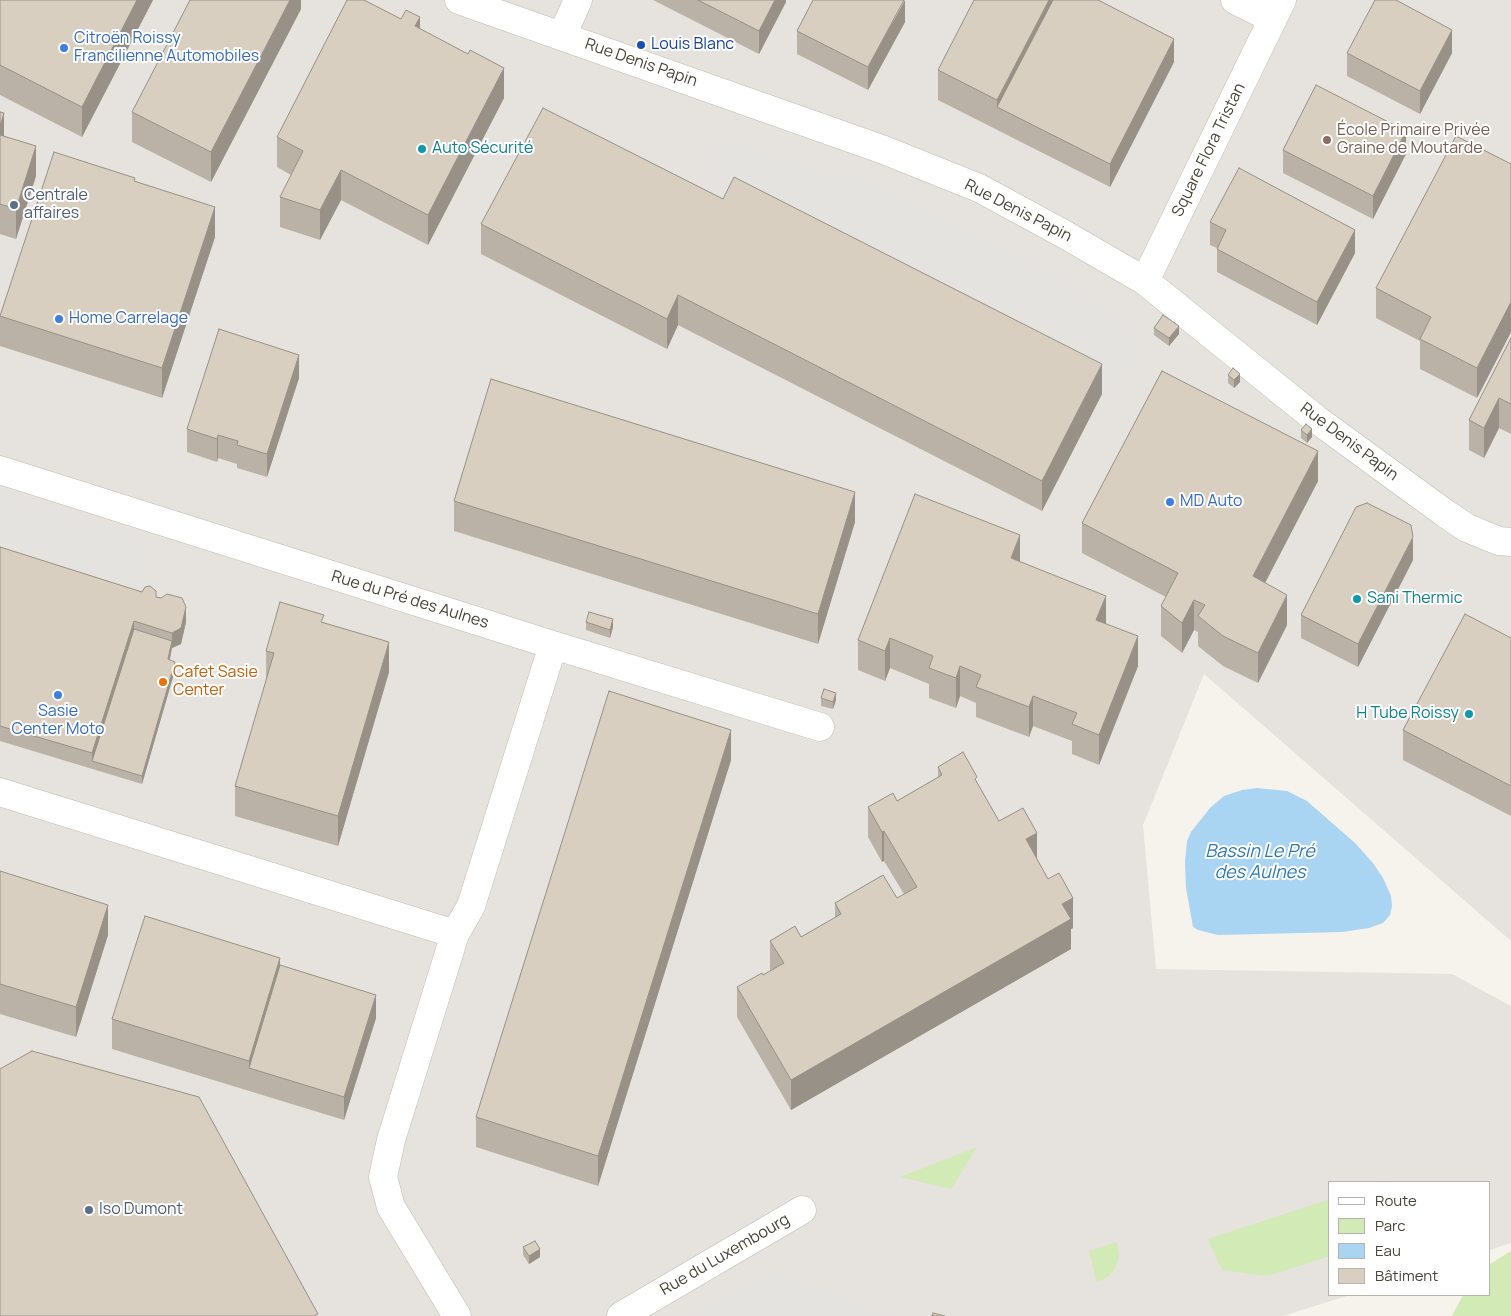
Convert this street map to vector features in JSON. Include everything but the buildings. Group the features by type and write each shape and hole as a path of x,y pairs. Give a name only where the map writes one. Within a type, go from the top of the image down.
{"street":[{"name":"Rue Denis Papin","path":"459,0 884,150 979,188 1062,233 1145,282 1316,419 1446,514 1467,528 1499,541 1511,542"},
{"path":"562,36 578,0"},
{"name":"Square Flora Tristan","path":"1145,282 1278,9 1235,0"},
{"name":"Rue du Pré des Aulnes","path":"0,470 820,728"},
{"path":"457,1316 391,1208 383,1177 391,1140 456,934 471,906 553,645"},
{"path":"0,792 456,934"},
{"name":"Rue du Luxembourg","path":"621,1316 802,1210"}],"shaded area":[{"path":"0,0 1511,0 1511,941 1204,674 1143,825 1156,969 1452,974 1511,1006 1511,1243 1491,1250 1491,1181 1328,1181 1328,1296 1347,1296 1283,1316 0,1316"},
{"path":"721,138 846,179 852,174 1011,254 1029,255 1147,337 1117,398 1102,394 734,207 696,185"},
{"path":"0,492 149,538 146,554 154,577 142,606 0,562"},
{"path":"770,1272 898,1316 688,1316"}],"green space":[{"path":"977,1147 951,1189 900,1177"},
{"path":"1328,1200 1328,1257 1268,1276 1222,1270 1208,1239"},
{"path":"1117,1242 1119,1255 1116,1267 1109,1276 1097,1283 1089,1251"},
{"path":"1511,1251 1511,1316 1452,1316 1462,1296 1491,1296 1491,1263"}],"water":[{"name":"Bassin Le Pré des Aulnes","path":"1257,788 1287,791 1307,801 1355,843 1373,863 1383,878 1391,896 1392,906 1390,915 1383,923 1369,928 1342,932 1218,935 1193,927 1186,888 1185,862 1187,841 1191,832 1210,808 1224,796 1242,790"}],"place":[{"name":"Louis Blanc","path":"641,45"},
{"name":"Citroën Roissy Francilienne Automobiles","path":"64,48"},
{"name":"École Primaire Privée Graine de Moutarde","path":"1327,140"},
{"name":"Auto Sécurité","path":"422,149"},
{"name":"Centrale affaires","path":"14,205"},
{"name":"Home Carrelage","path":"59,319"},
{"name":"MD Auto","path":"1170,502"},
{"name":"Sani Thermic","path":"1357,599"},
{"name":"Cafet Sasie Center","path":"163,682"},
{"name":"Sasie Center Moto","path":"58,695"},
{"name":"H Tube Roissy","path":"1469,714"},
{"name":"Iso Dumont","path":"89,1210"}]}
